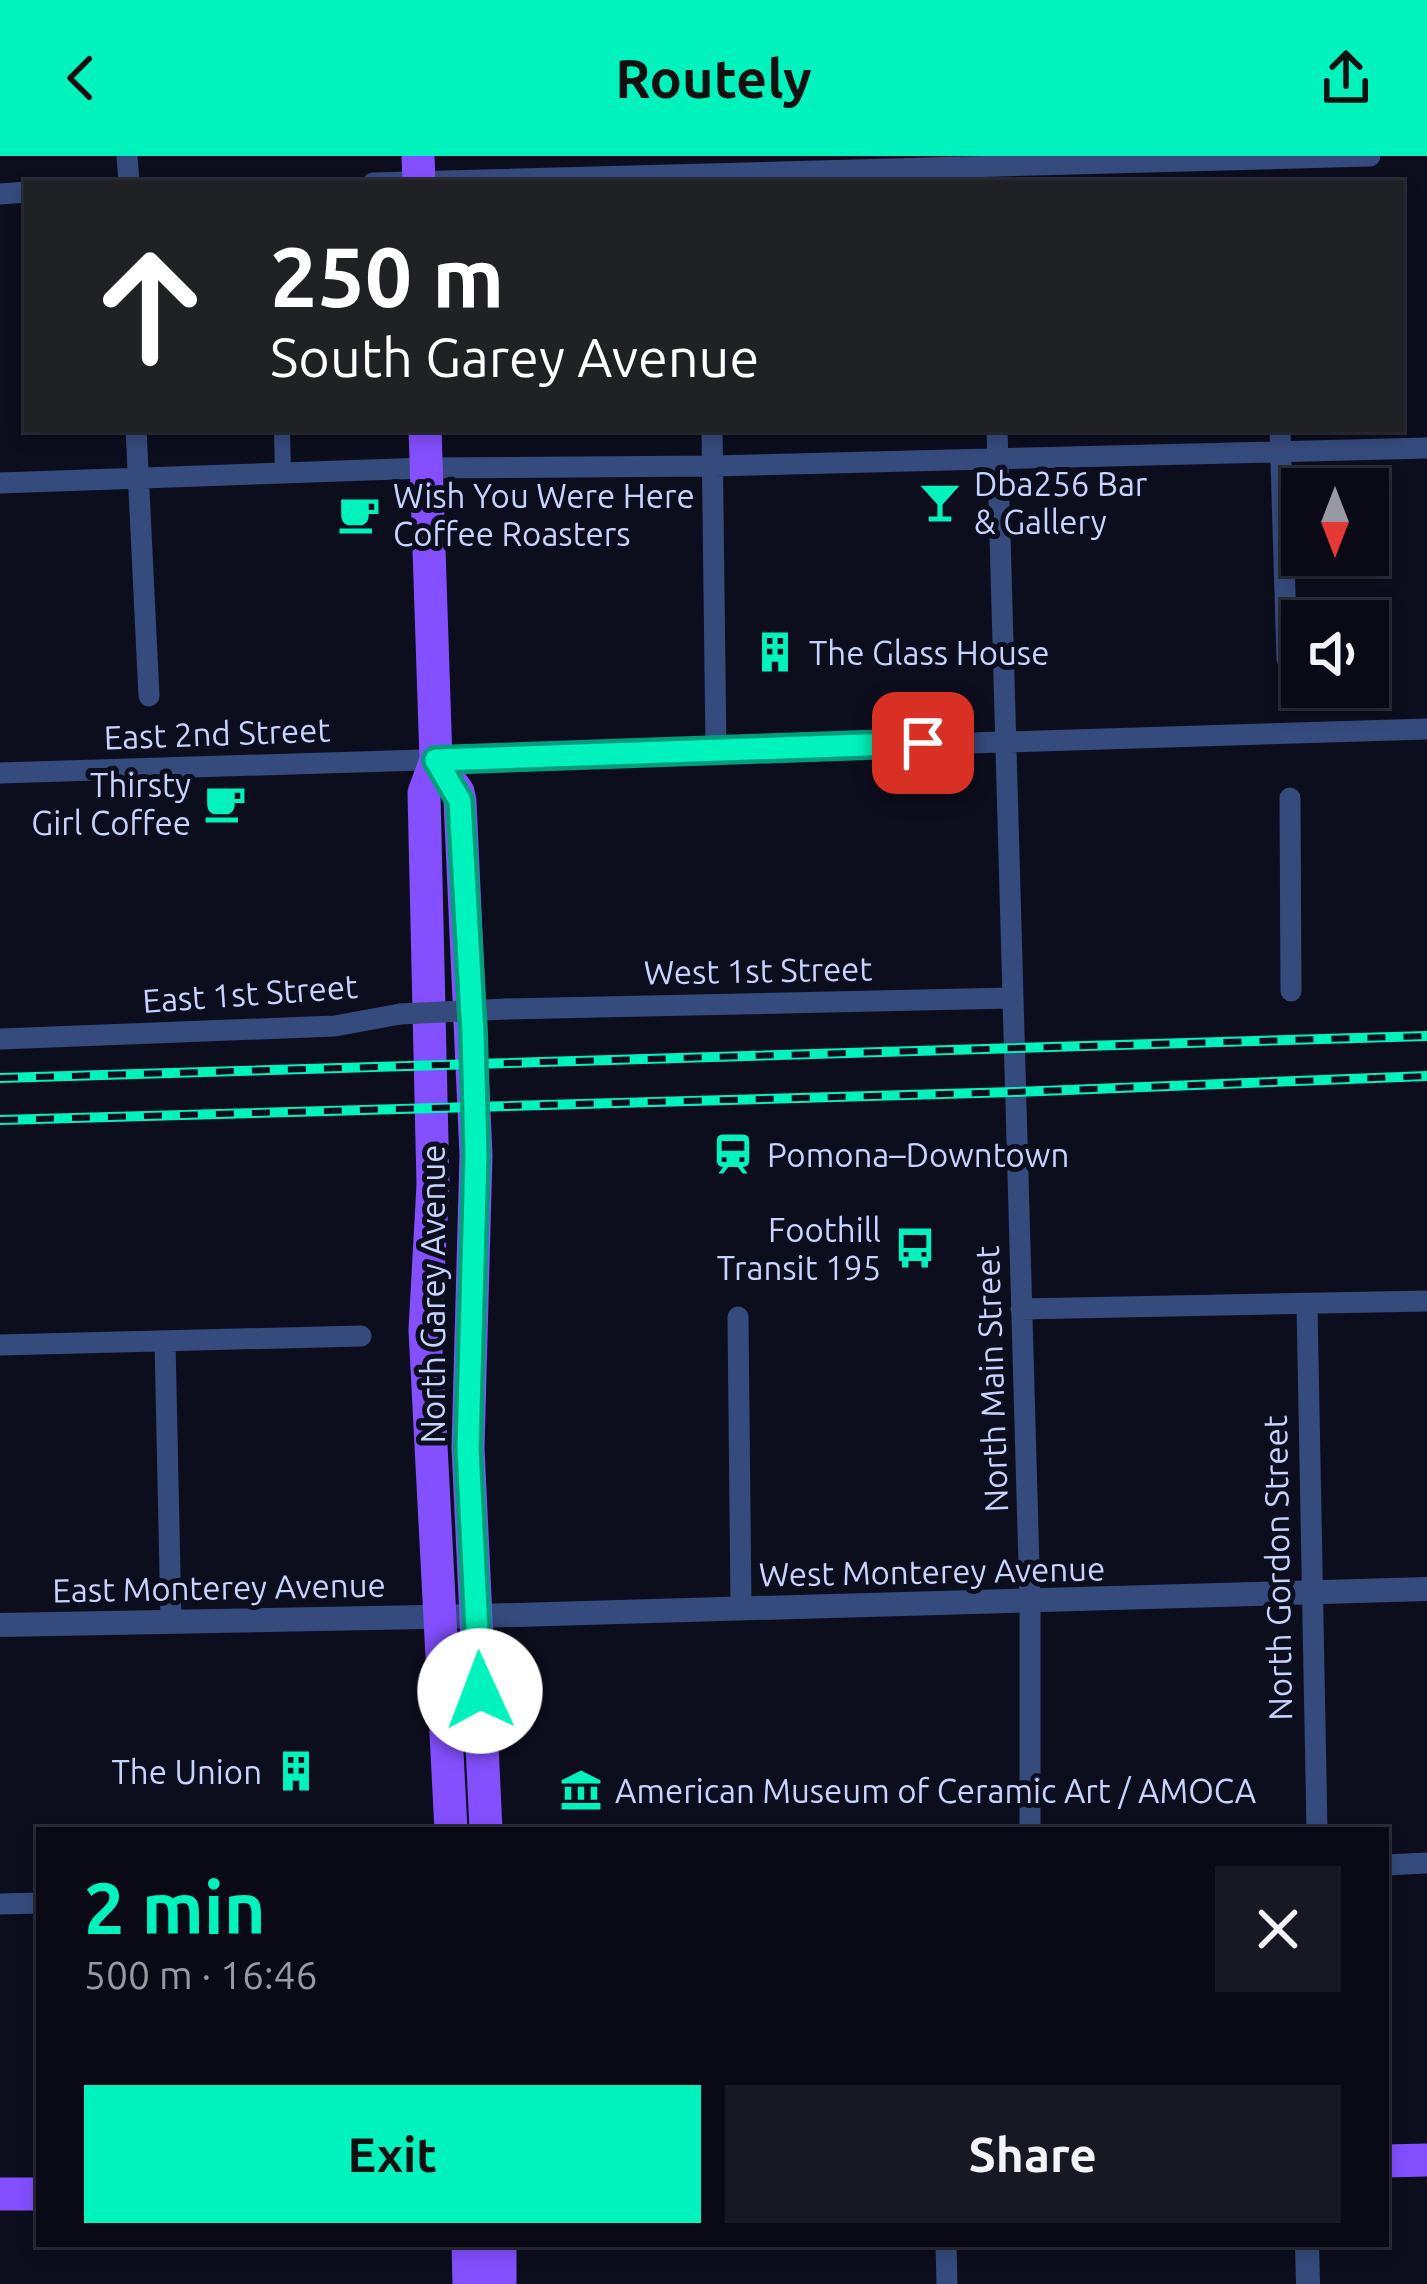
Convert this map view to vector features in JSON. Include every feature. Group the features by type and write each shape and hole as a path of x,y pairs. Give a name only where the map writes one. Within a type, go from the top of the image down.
{"main road":[{"path":"425,432 436,760"},
{"name":"North Garey Avenue","path":"436,760 460,801 469,981 476,1155 468,1448 486,1827"},
{"name":"North Garey Avenue","path":"436,760 424,793 433,1162 424,1330 452,1827"},
{"path":"1389,2161 1427,2160"},
{"path":"0,2194 36,2194"},
{"path":"468,2247 469,2284"},
{"path":"500,2247 500,2284"}],"street":[{"path":"562,180 1370,156"},
{"path":"136,432 149,696"},
{"path":"282,432 283,474"},
{"path":"712,432 716,751"},
{"name":"North Main Street","path":"997,432 1030,1602 1030,1827"},
{"path":"1280,432 1285,600"},
{"path":"0,483 426,468 712,466 1427,448"},
{"name":"East 2nd Street","path":"0,773 1427,729"},
{"path":"1290,798 1291,991"},
{"name":"West 1st Street","path":"506,1009 1011,998"},
{"name":"East 1st Street","path":"0,1039 335,1026 400,1014 506,1009"},
{"path":"1022,1309 1427,1301"},
{"name":"North Gordon Street","path":"1306,1305 1317,1827"},
{"path":"738,1318 741,1608"},
{"path":"0,1345 362,1336"},
{"path":"165,1342 171,1620"},
{"name":"West Monterey Avenue","path":"439,1616 1427,1589"},
{"name":"East Monterey Avenue","path":"0,1625 439,1616"},
{"path":"1389,1865 1427,1863"},
{"path":"0,1904 36,1903"},
{"path":"946,2247 947,2284"},
{"path":"1307,2247 1308,2284"}],"railway":[{"path":"0,1078 1427,1036"},
{"path":"0,1120 1427,1076"}],"place":[{"name":"Dba256 Bar & Gallery","path":"940,502"},
{"name":"Wish You Were Here Coffee Roasters","path":"359,514"},
{"name":"The Glass House","path":"775,652"},
{"name":"Thirsty Girl Coffee","path":"225,803"},
{"name":"Pomona–Downtown","path":"733,1154"},
{"name":"Foothill Transit 195","path":"915,1248"},
{"name":"The Union","path":"296,1771"},
{"name":"American Museum of Ceramic Art / AMOCA","path":"581,1790"}],"route":[{"path":"480,1691 468,1448 476,1155 473,1033 460,801 436,760 923,743"}]}
